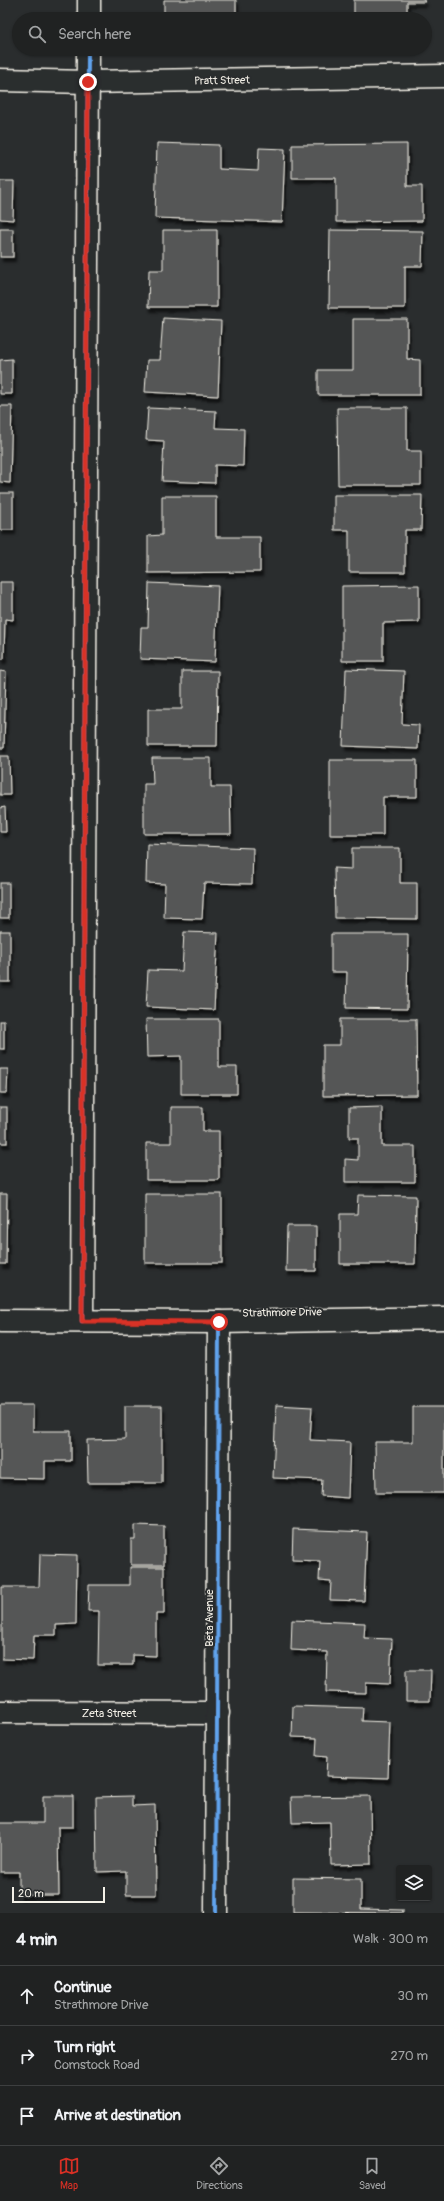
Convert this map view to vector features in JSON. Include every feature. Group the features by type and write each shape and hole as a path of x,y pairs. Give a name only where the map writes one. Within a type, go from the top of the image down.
{"street":[{"path":"89,0 89,12"},
{"path":"82,1321 88,56"},
{"name":"Pratt Street","path":"0,80 88,82 444,76"},
{"name":"Strathmore Drive","path":"0,1321 219,1322 444,1318"},
{"name":"Beta Avenue","path":"216,1913 219,1322"},
{"name":"Zeta Street","path":"0,1712 218,1713"}],"building":[{"path":"164,0 236,0 236,12 164,12"},
{"path":"354,0 424,0 425,2 407,2 407,12 354,12"},
{"path":"157,143 219,145 219,169 258,171 259,148 285,149 282,222 155,218"},
{"path":"407,144 407,186 422,186 422,221 336,222 336,178 292,178 292,145"},
{"path":"0,181 14,181 13,220 0,219"},
{"path":"0,229 13,229 13,257 0,257"},
{"path":"163,230 217,230 217,307 148,307 149,270 163,270"},
{"path":"330,230 423,231 422,266 405,266 405,308 329,308"},
{"path":"163,318 221,321 218,396 145,392 147,360 160,360"},
{"path":"353,319 407,319 407,359 420,360 420,395 318,395 318,370 353,370"},
{"path":"12,359 12,394 0,394 0,360"},
{"path":"0,406 12,406 10,483 0,482"},
{"path":"148,408 216,411 215,428 244,429 243,466 215,465 215,483 162,481 164,441 146,440"},
{"path":"337,408 407,408 407,451 421,451 421,485 338,485"},
{"path":"0,493 13,493 13,530 0,530"},
{"path":"334,495 422,495 421,530 405,530 405,572 349,572 349,530 334,530"},
{"path":"162,496 216,496 216,537 260,537 260,572 148,573 148,536 162,535"},
{"path":"0,582 13,582 13,620 5,619 4,659 0,659"},
{"path":"149,583 218,586 215,662 140,659 141,627 148,627"},
{"path":"419,585 419,622 383,623 383,661 342,661 342,586"},
{"path":"346,669 404,671 402,724 419,725 418,749 343,746"},
{"path":"0,671 6,672 4,748 0,748"},
{"path":"182,671 218,671 217,746 148,746 148,709 182,709"},
{"path":"0,756 9,756 10,795 0,795"},
{"path":"152,758 211,758 211,787 230,787 231,834 144,834 144,784 153,784"},
{"path":"330,760 417,760 417,797 383,797 383,835 330,835"},
{"path":"5,807 6,832 0,832 0,808"},
{"path":"147,844 253,848 252,884 204,883 202,919 164,918 165,884 146,883"},
{"path":"352,848 400,848 400,883 417,883 417,919 335,918 334,868 352,869"},
{"path":"0,883 9,883 9,918 0,918"},
{"path":"0,931 10,931 10,982 0,982"},
{"path":"184,932 218,933 214,1010 146,1007 148,970 182,971"},
{"path":"331,934 408,934 407,1009 346,1008 347,972 331,972"},
{"path":"146,1019 219,1019 219,1067 237,1067 237,1094 181,1094 181,1056 147,1057"},
{"path":"340,1019 416,1019 417,1095 323,1096 323,1045 340,1045"},
{"path":"0,1021 4,1021 4,1049 0,1049"},
{"path":"0,1069 8,1069 7,1093 0,1093"},
{"path":"0,1107 7,1107 7,1143 0,1143"},
{"path":"171,1107 203,1107 203,1131 219,1131 219,1180 146,1180 146,1143 171,1143"},
{"path":"382,1107 382,1146 415,1146 415,1182 345,1182 345,1159 358,1160 358,1138 349,1138 349,1108"},
{"path":"0,1194 7,1194 6,1264 0,1264"},
{"path":"145,1194 222,1194 222,1263 145,1263"},
{"path":"358,1195 416,1196 415,1264 340,1264 340,1214 357,1214"},
{"path":"287,1226 316,1226 316,1271 286,1271"},
{"path":"0,1405 33,1405 33,1431 71,1431 71,1461 45,1461 45,1479 0,1478"},
{"path":"276,1405 312,1407 310,1440 350,1442 348,1498 321,1496 322,1480 273,1478"},
{"path":"125,1406 162,1406 162,1483 88,1483 87,1440 125,1439"},
{"path":"413,1407 444,1407 444,1493 376,1493 375,1442 413,1442"},
{"path":"135,1525 164,1526 164,1565 131,1565 131,1539 135,1539"},
{"path":"293,1529 367,1532 364,1601 330,1600 331,1581 319,1580 320,1561 292,1560"},
{"path":"40,1554 77,1555 76,1624 56,1625 56,1635 34,1635 33,1660 2,1659 2,1587 39,1587"},
{"path":"130,1567 164,1567 164,1614 156,1614 156,1656 133,1655 133,1665 98,1665 99,1611 88,1611 89,1585 130,1585"},
{"path":"292,1620 365,1623 364,1638 392,1639 390,1684 366,1683 366,1693 326,1692 327,1652 291,1650"},
{"path":"406,1670 431,1670 430,1701 406,1701"},
{"path":"293,1706 363,1708 362,1721 390,1722 388,1778 326,1776 327,1757 316,1756 317,1738 292,1737"},
{"path":"43,1796 73,1796 73,1827 58,1827 59,1895 19,1895 19,1872 0,1872 0,1823 43,1823"},
{"path":"132,1796 132,1806 155,1805 156,1895 126,1895 126,1871 97,1872 96,1797"},
{"path":"370,1796 371,1864 331,1865 330,1822 292,1823 291,1797"},
{"path":"293,1878 361,1879 361,1909 403,1910 403,1913 293,1912"}],"cycle path":[{"path":"82,1321 88,56"},
{"path":"216,1913 219,1322"}],"route":[{"path":"88,82 82,1321 219,1322"}]}
